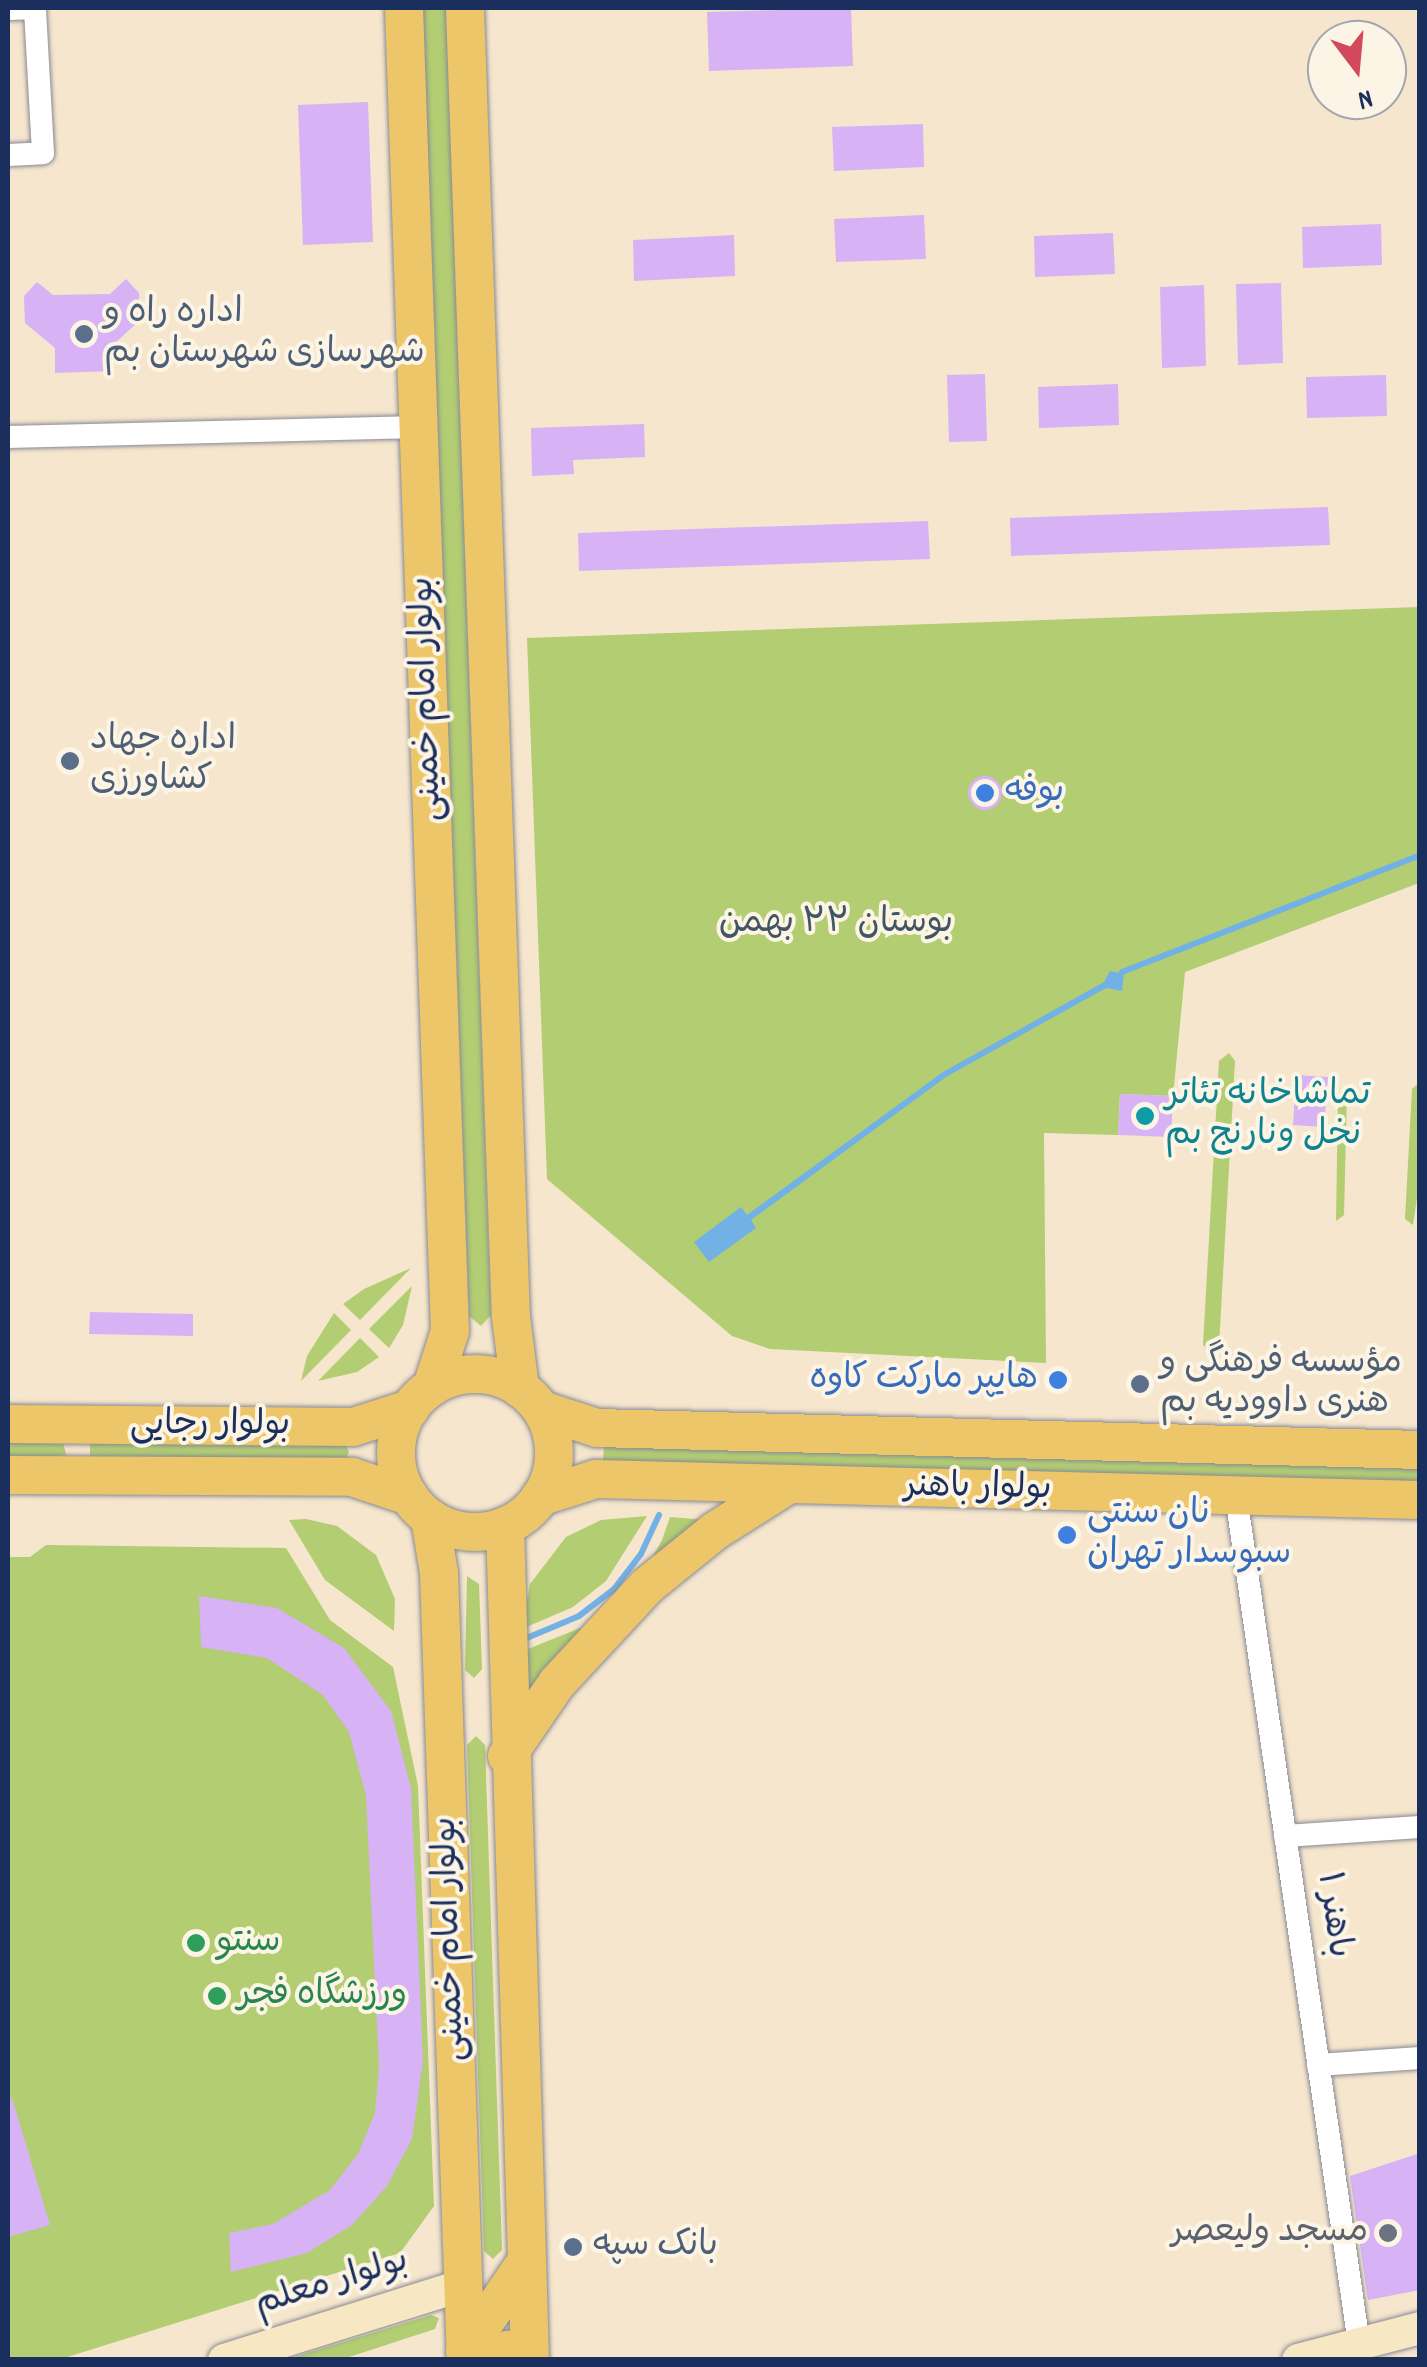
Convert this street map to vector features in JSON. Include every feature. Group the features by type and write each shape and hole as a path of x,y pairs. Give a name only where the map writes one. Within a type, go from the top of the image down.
{"main road":[{"name":"بولوار امام خمینی","path":"404,8 450,1322 421,1398"},
{"name":"بولوار امام خمینی","path":"465,8 510,1316 531,1399"},
{"path":"450,1322 483,1326 510,1316"},
{"path":"476,1374 531,1399 554,1454 540,1497 505,1526 474,1532 420,1507 396,1452 421,1398 476,1374"},
{"name":"بولوار رجایی","path":"8,1424 352,1426 421,1398"},
{"name":"بولوار باهنر","path":"531,1399 598,1428 1420,1450"},
{"path":"55,1476 72,1468 80,1450 72,1432 56,1424"},
{"name":"بولوار رجایی","path":"8,1475 352,1478 420,1507"},
{"name":"بولوار باهنر","path":"540,1497 596,1479 1420,1500"},
{"path":"507,1756 615,1617 715,1531 789,1484"},
{"name":"بولوار امام خمینی","path":"420,1507 444,1708 463,2285 488,2357"},
{"name":"بولوار امام خمینی","path":"488,2357 526,2262 507,1756 505,1526"},
{"path":"444,1708 506,1706"},
{"path":"488,2357 489,2316 526,2262"},
{"path":"463,2285 489,2316"},
{"name":"بولوار معلم","path":"224,2360 463,2285"},
{"path":"1309,2358 1420,2328"}],"street":[{"path":"8,9 34,8 43,152 8,154"},
{"path":"8,437 419,427"},
{"name":"باهنر ۱","path":"1236,1496 1358,2344"},
{"path":"1285,1836 1420,1827"},
{"path":"1318,2065 1420,2058"}],"green space":[{"path":"423,8 446,8 491,1315 481,1326 469,1316"},
{"name":"بوستان ۲۲ بهمن","path":"1419,607 1419,883 1185,972 1173,1096 1120,1094 1118,1135 1044,1133 1046,1363 770,1349 732,1336 547,1179 527,638"},
{"path":"1229,1053 1235,1061 1219,1346 1213,1353 1203,1345 1219,1061"},
{"path":"1419,1083 1419,1184 1413,1225 1405,1219 1412,1089"},
{"path":"1347,1092 1344,1215 1336,1221 1338,1097"},
{"path":"411,1268 360,1320 343,1304 364,1289"},
{"path":"412,1286 403,1325 389,1348 369,1329"},
{"path":"334,1313 351,1330 301,1381 307,1356"},
{"path":"360,1338 379,1357 357,1372 318,1381"},
{"path":"8,1437 63,1441 66,1455 8,1462"},
{"path":"90,1437 345,1443 349,1452 345,1461 90,1463"},
{"path":"604,1445 1419,1462 1420,1488 603,1463"},
{"path":"647,1516 606,1581 573,1607 522,1629 530,1584 566,1537 601,1520"},
{"path":"670,1517 707,1520 651,1560 662,1540"},
{"path":"306,1519 337,1526 376,1555 395,1599 394,1631 325,1580 289,1520"},
{"name":"ورزشگاه فجر","path":"46,1545 286,1548 330,1620 393,1667 418,1786 434,2206 400,2253 61,2359 8,2360 8,1557 30,1557"},
{"path":"467,1576 479,1584 482,1669 474,1678 465,1670"},
{"path":"585,1626 526,1701 523,1651"},
{"path":"476,1736 485,1745 502,2250 493,2259 484,2251 467,1745"},
{"path":"431,2315 439,2318 435,2329 343,2359 288,2359"}],"water":[{"path":"1110,971 1124,974 1122,991 1106,988 946,1077 751,1220 756,1228 709,1262 694,1242 741,1207 747,1215 943,1072 1104,982"}],"building":[{"path":"851,8 853,66 709,71 707,12"},
{"path":"368,102 373,242 303,245 298,105"},
{"path":"923,124 924,167 834,171 832,127"},
{"path":"924,215 926,259 836,262 834,219"},
{"path":"1381,224 1382,265 1303,268 1302,227"},
{"path":"1113,233 1115,274 1035,277 1034,236"},
{"path":"734,235 735,276 634,281 633,240"},
{"path":"126,279 139,293 140,320 112,346 113,371 55,373 55,348 25,323 24,296 37,282 53,295 110,294"},
{"path":"1281,283 1283,363 1238,365 1236,284"},
{"path":"1204,285 1206,366 1162,368 1160,287"},
{"path":"985,374 987,441 949,442 947,375"},
{"path":"1386,375 1387,416 1307,418 1306,377"},
{"path":"1118,384 1119,425 1039,428 1038,387"},
{"path":"644,424 645,457 573,460 574,474 532,476 531,428"},
{"path":"1328,507 1330,545 1011,556 1010,518"},
{"path":"928,521 930,559 579,571 578,533"},
{"name":"بوفه","path":"985,776 997,781 1002,793 997,805 985,810 973,805 968,793 973,781"},
{"path":"1296,1075 1328,1077 1324,1127 1293,1125"},
{"name":"تماشاخانه تئاتر نخل ونارنج بم","path":"1120,1094 1173,1096 1171,1137 1118,1135"},
{"path":"90,1312 193,1314 193,1336 89,1334"},
{"path":"199,1596 277,1608 344,1648 391,1711 411,1788 423,2061 412,2139 387,2186 352,2225 307,2253 231,2272 229,2233 273,2224 330,2190 358,2154 375,2113 379,2068 366,1796 349,1732 323,1695 267,1658 201,1647"},
{"path":"12,2098 50,2225 8,2237 8,2099"},
{"name":"مسجد ولیعصر","path":"1420,2153 1420,2290 1368,2300 1350,2176"}],"waterway":[{"path":"1122,972 1420,855"},
{"path":"522,1640 579,1616 614,1589 641,1554 659,1515"}],"place":[{"name":"اداره راه و شهرسازی شهرستان بم","path":"84,334"},
{"name":"اداره جهاد کشاورزی","path":"70,761"},
{"name":"بوفه","path":"985,793"},
{"name":"تماشاخانه تئاتر نخل ونارنج بم","path":"1145,1116"},
{"name":"هایپر مارکت کاوه","path":"1058,1380"},
{"name":"مؤسسه فرهنگی و هنری داوودیه بم","path":"1140,1384"},
{"name":"نان سنتی سبوسدار تهران","path":"1067,1535"},
{"name":"سنتو","path":"196,1943"},
{"name":"ورزشگاه فجر","path":"217,1996"},
{"name":"مسجد ولیعصر","path":"1388,2233"},
{"name":"بانک سپه","path":"573,2247"}]}
